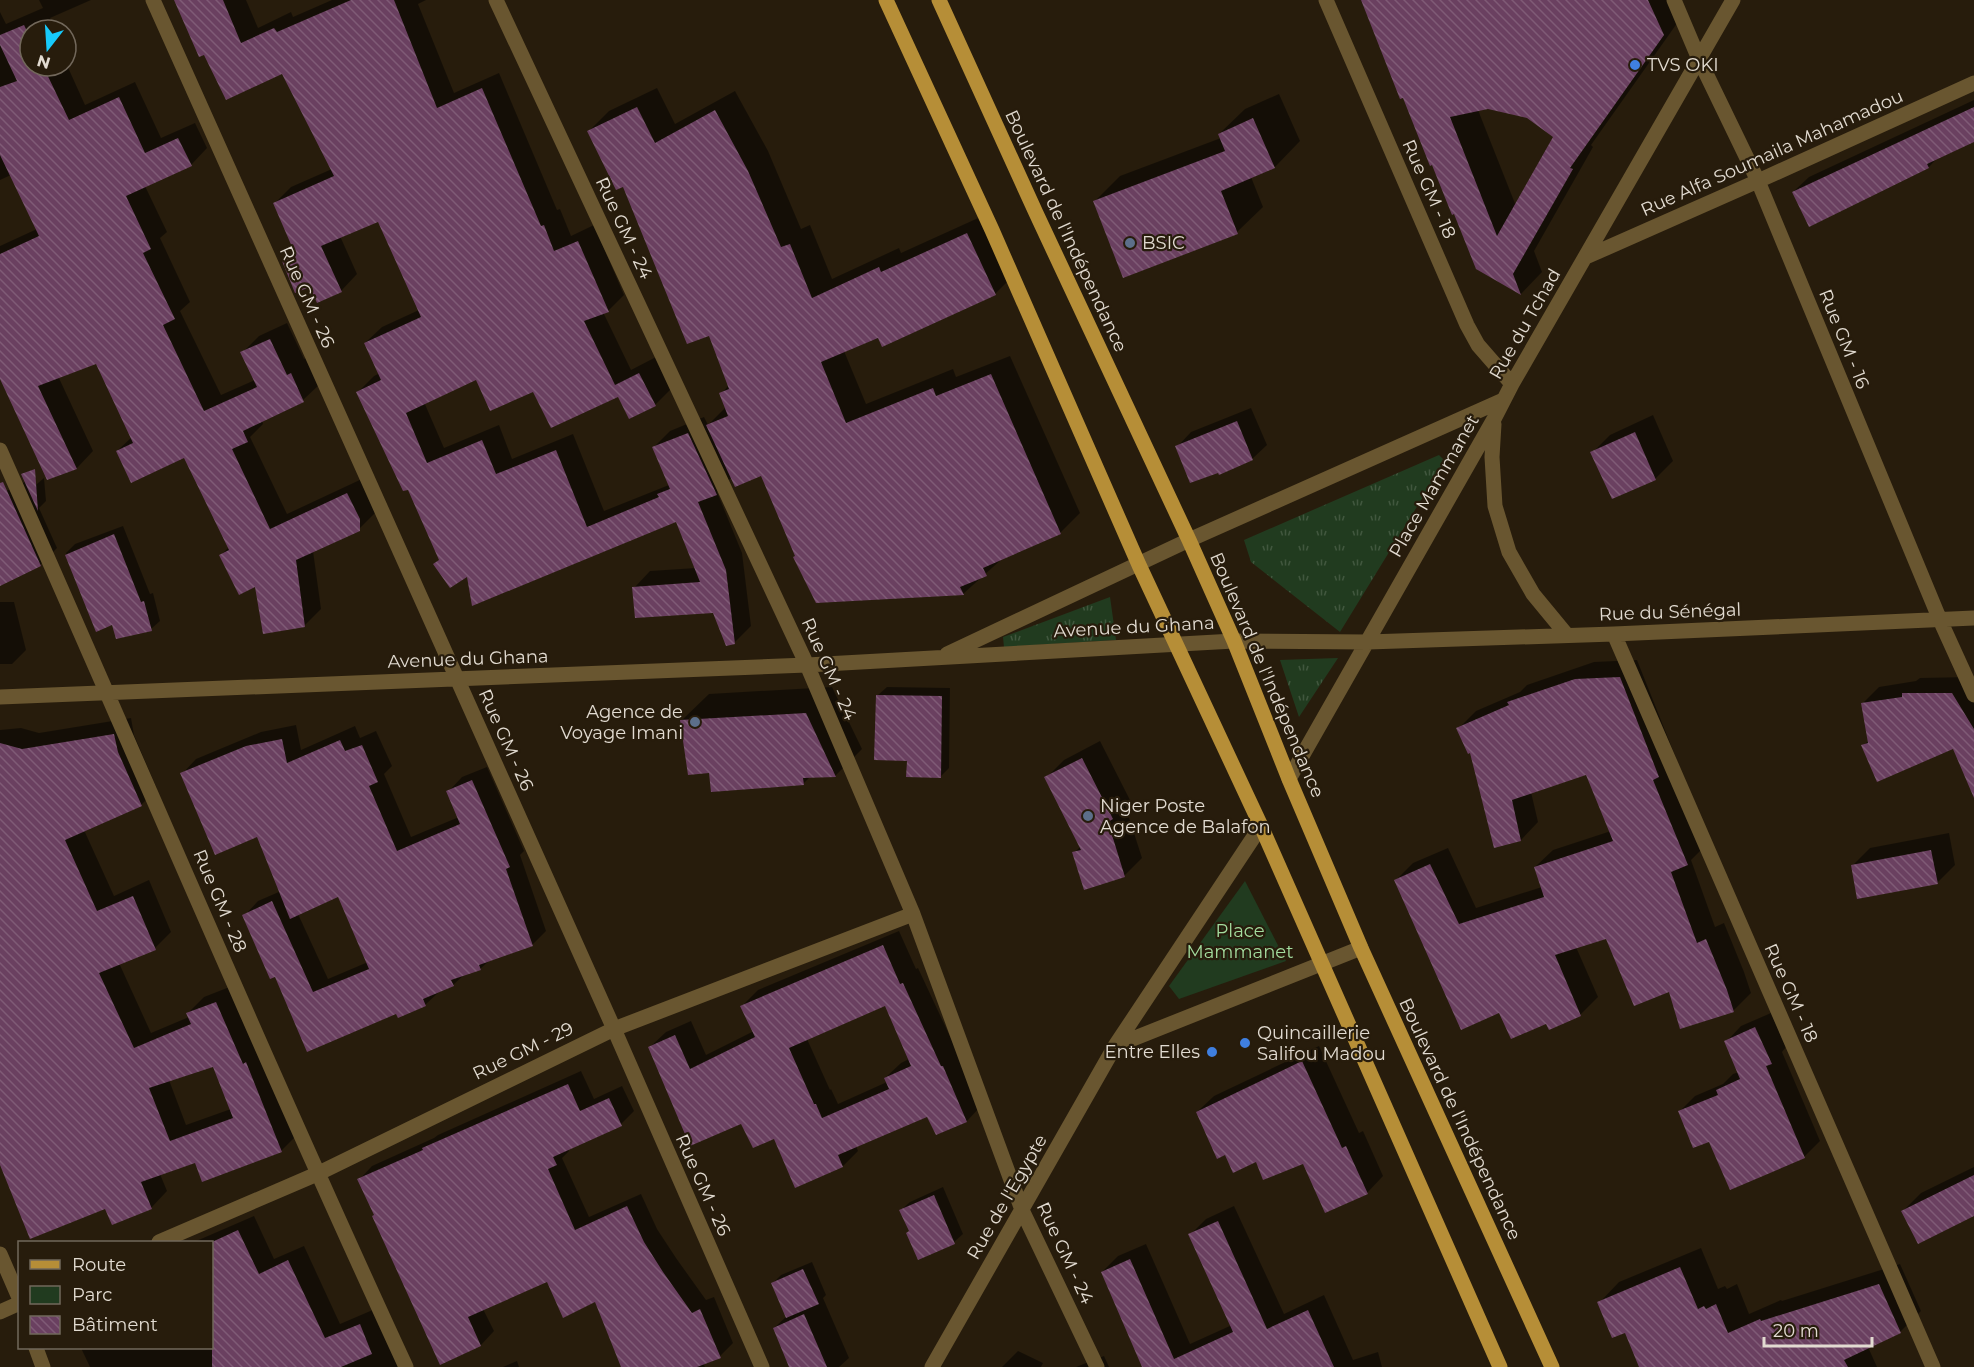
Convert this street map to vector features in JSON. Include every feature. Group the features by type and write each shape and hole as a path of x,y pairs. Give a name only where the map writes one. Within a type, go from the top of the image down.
{"main road":[{"path":"886,0 992,230 1139,565 1261,826 1500,1367"},
{"name":"Boulevard de l'Indépendance","path":"939,0 1190,540 1360,948 1552,1367"}],"street":[{"name":"Rue GM - 26","path":"153,0 614,1029 762,1367"},
{"name":"Rue GM - 24","path":"496,0 807,665 913,914 1022,1210 1097,1367"},
{"name":"Rue GM - 18","path":"1326,0 1467,325 1478,345 1512,384"},
{"name":"Rue GM - 16","path":"1674,0 1699,59 1758,182 1940,620 1974,695"},
{"name":"Rue du Tchad","path":"1190,540 1503,400 1733,0"},
{"name":"Rue Alfa Soumaila Mahamadou","path":"1587,257 1974,83"},
{"name":"Place Mammanet","path":"1289,779 1503,400"},
{"path":"1494,419 1492,457 1495,506 1509,552 1533,594 1566,634"},
{"name":"Rue GM - 28","path":"0,450 108,692 317,1174 406,1367"},
{"name":"Avenue du Ghana","path":"938,658 1190,540"},
{"name":"Rue du Sénégal","path":"1368,642 1974,618"},
{"name":"Rue GM - 18","path":"1614,634 1933,1367"},
{"name":"Avenue du Ghana","path":"0,697 807,665 1234,641 1368,642"},
{"path":"1115,1046 1261,826"},
{"name":"Rue GM - 29","path":"161,1241 317,1174 614,1029 913,914"},
{"path":"1115,1046 1360,948"},
{"name":"Rue de l'Egypte","path":"932,1367 1115,1046"},
{"path":"0,1254 18,1297"},
{"path":"0,1312 18,1303"},
{"path":"37,1349 43,1367"}],"green space":[{"path":"1439,455 1445,461 1340,632 1251,562 1244,540"},
{"path":"1110,597 1116,640 1004,647 1003,637"},
{"path":"1338,658 1299,717 1280,660"},
{"name":"Place Mammanet","path":"1245,881 1286,961 1179,999 1169,986"}],"building":[{"path":"174,0 223,0 241,43 274,28 277,32 351,0 394,0 437,108 482,88 554,251 578,241 609,312 584,321 615,385 639,373 656,406 629,419 618,397 551,428 533,392 490,411 476,380 406,413 427,463 482,440 496,474 556,450 587,527 659,497 657,494 670,489 652,447 688,433 717,495 698,502 726,570 735,644 726,646 713,613 635,618 632,587 700,582 676,522 472,606 467,577 450,588 433,564 439,560 408,490 403,491 356,392 381,380 364,343 421,317 378,222 321,246 342,292 317,303 310,287 295,293 282,261 296,256 273,203 334,176 282,74 226,100 204,55 199,57"},
{"path":"1361,0 1648,0 1664,35 1570,168 1573,169 1513,274 1521,295 1476,269 1454,214 1452,215 1432,165 1430,166 1403,98 1400,99","holes":["1488,109 1527,118 1553,137 1497,236 1450,117"]},
{"path":"18,28 18,78 49,78 69,120 119,97 145,153 178,138 192,166 126,196 151,249 143,253 175,319 163,325 204,411 257,387 240,352 270,339 287,375 291,373 304,402 243,431 248,442 232,449 270,529 347,493 360,519 360,531 296,560 305,627 263,634 255,587 239,595 219,555 229,550 184,458 131,483 116,451 133,443 96,364 38,386 77,469 47,480 0,379 0,254 39,236 0,155 0,87 17,81 0,45 0,35"},
{"path":"637,107 655,143 715,110 748,171 781,247 790,244 812,298 879,267 881,272 967,233 996,295 882,347 878,338 821,362 846,423 933,388 936,396 991,374 1061,534 983,568 987,576 960,587 964,595 816,603 793,557 795,556 761,476 735,487 706,425 728,416 719,393 729,389 709,336 687,344 623,187 616,190 587,131"},
{"path":"1974,107 1974,142 1927,164 1929,168 1809,227 1792,192"},
{"path":"1253,118 1275,168 1221,191 1238,234 1123,278 1093,201 1225,151 1218,134"},
{"path":"1237,421 1253,460 1219,475 1218,473 1190,483 1175,446"},
{"path":"1635,432 1656,480 1612,499 1590,452"},
{"path":"35,469 38,511 21,474"},
{"path":"3,482 41,566 0,586 0,483"},
{"path":"114,534 141,602 144,601 152,631 116,639 112,625 96,632 65,555"},
{"path":"1620,677 1659,777 1653,780 1688,865 1671,872 1697,943 1706,939 1734,1012 1680,1029 1669,992 1634,1006 1606,939 1555,955 1581,1016 1549,1030 1546,1024 1511,1039 1499,1013 1461,1030 1394,880 1430,864 1459,924 1544,897 1534,867 1613,841 1586,775 1512,800 1521,841 1494,848 1470,753 1468,754 1456,728 1509,705 1507,702 1575,679"},
{"path":"1902,693 1952,693 1974,729 1974,798 1953,749 1877,782 1861,745 1868,743 1861,703 1902,697"},
{"path":"876,695 942,696 941,778 906,777 907,761 874,760"},
{"path":"806,713 836,777 803,778 804,785 711,792 709,773 688,775 680,720"},
{"path":"114,734 118,752 142,806 65,840 97,911 133,896 156,950 99,973 134,1048 191,1024 186,1013 216,1002 243,1064 246,1062 282,1152 202,1182 195,1163 141,1182 152,1209 112,1225 105,1209 30,1239 0,1165 0,743 22,749","holes":["213,1067 233,1118 170,1141 149,1088"]},
{"path":"282,739 287,763 340,740 345,751 362,745 378,782 369,786 397,851 460,824 446,791 472,780 510,867 506,869 533,946 479,965 481,970 451,980 454,986 423,999 426,1006 398,1018 396,1014 307,1052 275,977 270,979 242,915 272,901 313,992 369,969 338,897 290,919 257,837 215,855 180,773 246,746"},
{"path":"1082,758 1113,819 1108,822 1125,877 1084,890 1072,852 1081,850 1044,777"},
{"path":"1931,850 1938,884 1857,899 1851,865"},
{"path":"883,945 900,984 903,983 941,1066 943,1066 967,1122 936,1135 927,1117 838,1155 843,1167 795,1188 774,1139 753,1148 741,1124 690,1146 648,1047 675,1035 690,1069 755,1037 740,1006","holes":["885,1006 911,1066 884,1078 889,1089 822,1118 789,1048"]},
{"path":"1755,1027 1772,1064 1766,1066 1805,1158 1730,1190 1709,1142 1693,1148 1678,1111 1718,1095 1716,1090 1740,1079 1724,1041"},
{"path":"1302,1061 1342,1148 1346,1146 1368,1194 1325,1213 1303,1164 1263,1180 1256,1162 1233,1173 1225,1155 1217,1159 1196,1112"},
{"path":"568,1084 580,1111 609,1098 622,1126 553,1157 557,1165 548,1169 575,1230 627,1206 644,1242 692,1313 700,1309 721,1358 697,1367 621,1367 595,1302 563,1318 547,1282 468,1317 481,1346 440,1365 357,1179"},
{"path":"1974,1175 1974,1216 1918,1244 1901,1211"},
{"path":"934,1195 955,1244 918,1260 906,1233 909,1231 899,1210"},
{"path":"1218,1221 1267,1329 1308,1310 1334,1367 1142,1367 1101,1272 1130,1259 1174,1359 1233,1332 1188,1234"},
{"path":"238,1230 259,1274 288,1260 325,1338 360,1324 372,1354 341,1367 212,1367 213,1242"},
{"path":"1680,1267 1698,1309 1704,1306 1706,1309 1716,1304 1728,1333 1760,1319 1761,1321 1879,1284 1901,1333 1844,1360 1848,1367 1639,1367 1625,1333 1612,1338 1597,1302"},
{"path":"803,1269 819,1304 786,1318 771,1283"},
{"path":"804,1314 827,1367 789,1367 773,1328"}],"place":[{"name":"TVS OKI","path":"1635,65"},
{"name":"BSIC","path":"1130,243"},
{"name":"Agence de Voyage Imani","path":"695,722"},
{"name":"Niger Poste Agence de Balafon","path":"1088,816"},
{"name":"Quincaillerie Salifou Madou","path":"1245,1043"},
{"name":"Entre Elles","path":"1212,1052"}]}
